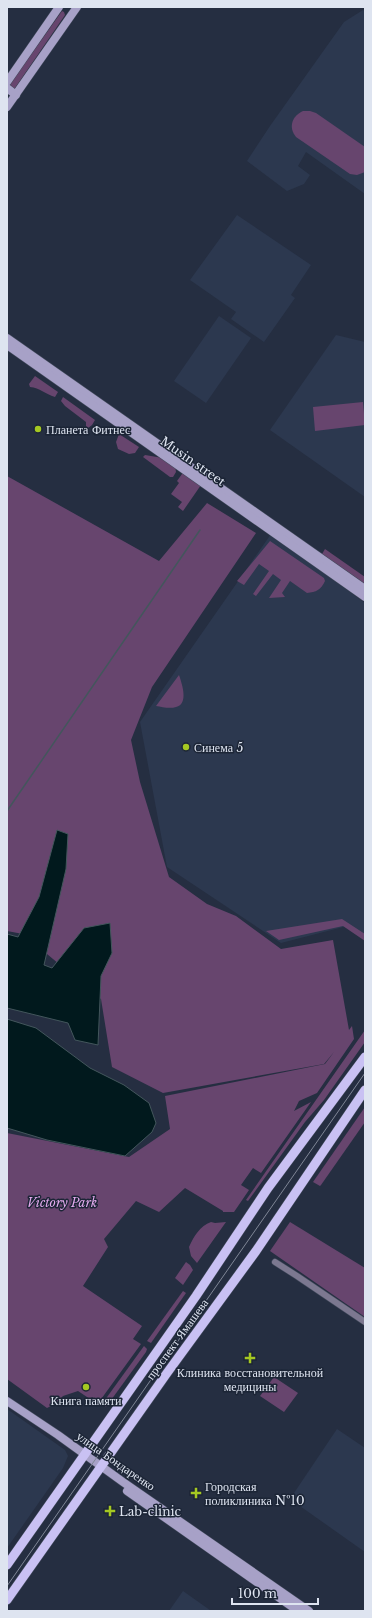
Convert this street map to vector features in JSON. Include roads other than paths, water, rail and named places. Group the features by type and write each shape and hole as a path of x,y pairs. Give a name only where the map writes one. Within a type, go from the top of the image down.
{"main road":[{"name":"проспект Ямашева","path":"7,1565 196,1296 265,1193 365,1057"},
{"name":"проспект Ямашева","path":"7,1600 256,1252 365,1090"}],"street":[{"path":"7,82 59,7"},
{"path":"7,107 75,10 64,7"},
{"path":"7,88 16,95"},
{"name":"Musin street","path":"7,338 365,589"},
{"name":"Musin street","path":"7,345 365,597"},
{"path":"275,1262 365,1322"},
{"name":"улица Бондаренко","path":"7,1402 298,1611"},
{"name":"улица Бондаренко","path":"100,1468 309,1611"}],"waterway":[{"path":"7,811 200,530"}],"tram line":[{"path":"7,1586 365,1073"}],"place":[{"name":"Планета Фитнес","path":"38,429"},
{"name":"Синема 5","path":"186,747"},
{"name":"Клиника восстановительной медицины","path":"250,1358"},
{"name":"Книга памяти","path":"86,1387"},
{"name":"Городская поликлиника №10","path":"196,1493"},
{"name":"Lab-clinic","path":"110,1511"}],"park label":[{"name":"Victory Park","path":"62,1202"}]}
